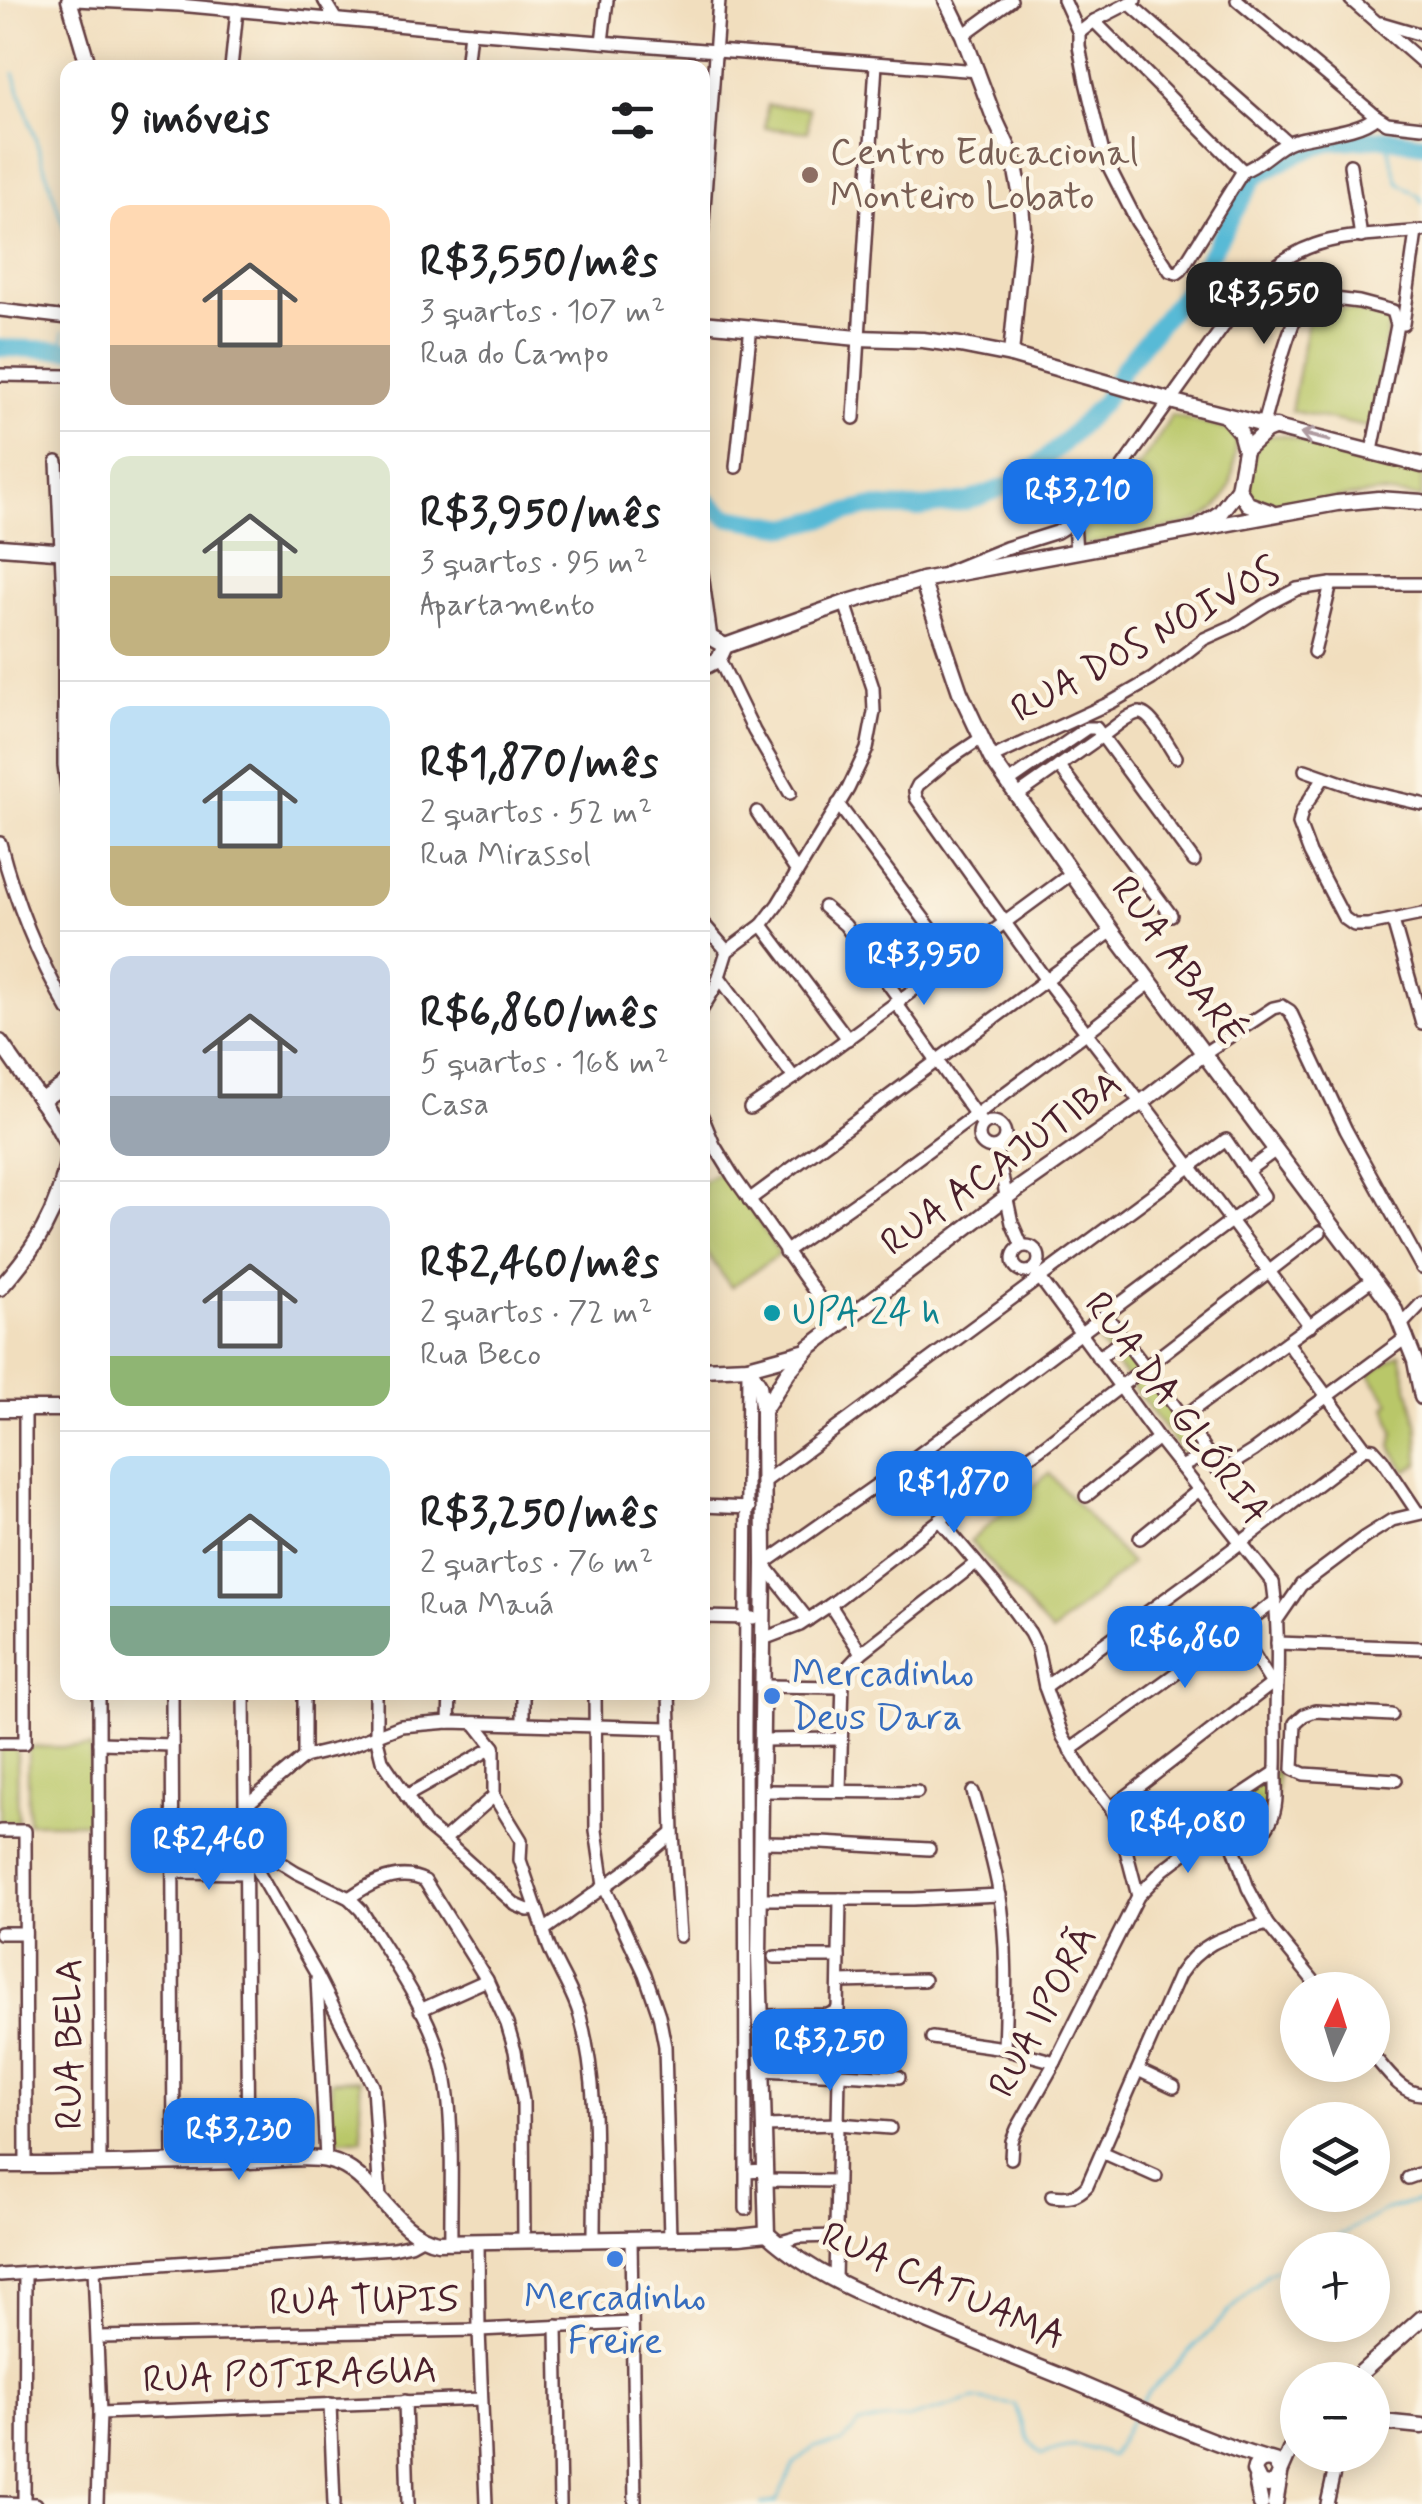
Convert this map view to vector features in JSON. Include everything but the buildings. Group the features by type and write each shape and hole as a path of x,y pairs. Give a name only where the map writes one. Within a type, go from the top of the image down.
{"street":[{"path":"87,60 72,0 180,3 470,32 978,72"},
{"path":"324,0 335,18"},
{"path":"602,42 607,0"},
{"path":"710,112 719,0"},
{"path":"946,0 1014,160 1020,192 1022,228 1011,355"},
{"path":"963,36 1010,0"},
{"path":"1064,0 1080,33 1079,46 1102,149 1136,222 1170,271 1181,270 1243,171 1287,142 1357,128 1376,116"},
{"path":"1237,0 1376,116 1387,123 1422,126"},
{"path":"1351,0 1368,4 1376,22 1422,62"},
{"path":"1080,33 1132,1 1287,142"},
{"path":"232,60 237,10"},
{"path":"1094,21 1243,171"},
{"path":"1376,22 1422,34"},
{"path":"467,60 470,32"},
{"path":"854,418 876,64"},
{"path":"1350,166 1361,237"},
{"path":"710,662 722,653 845,604 928,579 1057,532 1074,522 1117,475 1250,289 1277,263 1304,248 1333,239 1419,231 1403,324"},
{"path":"1245,450 1270,426 1294,320 1303,303 1318,297 1393,310 1398,325 1372,452"},
{"path":"0,310 60,317"},
{"path":"710,323 858,338 932,341 1011,355 1226,416 1422,464"},
{"path":"736,467 751,326"},
{"path":"0,375 60,376"},
{"path":"1192,530 1220,513 1238,489 1245,450 1240,432 1226,416"},
{"path":"57,462 60,501"},
{"path":"1238,489 1254,508 1280,513"},
{"path":"928,579 1280,513 1358,501 1422,502"},
{"path":"1074,522 1076,552"},
{"path":"0,547 60,552"},
{"name":"RUA ABARÉ","path":"928,579 948,660 991,758 1112,931 1394,1308 1419,1365 1422,1397"},
{"name":"RUA DOS NOIVOS","path":"991,758 1112,702 1152,679 1204,639 1288,593 1331,584 1422,584"},
{"name":"RUA DOS NOIVOS","path":"1314,652 1331,584"},
{"path":"710,995 720,978 727,951 762,925 778,904 848,790 867,750 874,704 872,682 845,604"},
{"path":"710,640 722,653 754,732 790,794"},
{"path":"1018,795 1136,713 1150,718 1176,757"},
{"path":"1010,782 1087,728 1096,728 1194,861"},
{"path":"980,739 924,780 916,788 916,798 1086,1034 1310,1326"},
{"path":"1059,766 1171,915"},
{"path":"1305,770 1376,794 1422,804"},
{"path":"1324,776 1302,811 1300,829 1346,920 1363,926 1422,914"},
{"path":"838,804 944,946"},
{"path":"756,812 797,872"},
{"path":"0,842 28,926 60,993"},
{"path":"750,1108 1072,873"},
{"path":"824,906 845,925 979,1120 979,1140 986,1147 996,1148 1004,1141 1002,1126 979,1120"},
{"path":"1393,921 1422,1023"},
{"path":"762,925 848,1039"},
{"path":"710,931 727,951"},
{"path":"749,1200 1112,931"},
{"path":"720,978 794,1078"},
{"path":"785,1252 979,1120 1150,982"},
{"path":"1203,1054 1273,1008 1282,1006 1290,1010 1346,1130 1422,1268"},
{"path":"0,1042 60,1131"},
{"name":"RUA ACAJUTIBA","path":"763,1411 804,1352 1203,1054"},
{"path":"41,1101 60,1088"},
{"path":"710,1134 749,1200 839,1326"},
{"path":"764,1482 1037,1274 1226,1140 1264,1196 905,1465 764,1564"},
{"path":"996,1148 1012,1223 1022,1246"},
{"path":"1247,1171 1276,1150"},
{"path":"0,1288 43,1231 60,1184"},
{"path":"763,1639 830,1606 1320,1232"},
{"path":"1022,1246 1012,1256 1014,1265 1037,1274"},
{"path":"1022,1246 1038,1253 1037,1274"},
{"name":"RUA DA GLÓRIA","path":"1037,1274 1158,1438 1273,1583"},
{"path":"1183,1417 1373,1279"},
{"path":"1105,1314 1218,1470 1226,1470 1326,1397 1405,1331 1422,1302"},
{"path":"1098,1358 1124,1339"},
{"path":"1287,1342 1364,1448"},
{"path":"710,1369 748,1367 804,1352"},
{"path":"746,2209 753,1996 745,1773 764,1564 763,1411 759,1384 748,1367"},
{"path":"748,1367 748,1508 756,1619 763,1639 761,1899 752,1965"},
{"path":"0,1409 60,1410"},
{"path":"0,1743 25,1743 25,1409"},
{"path":"1086,1496 1158,1438"},
{"path":"1045,1687 1364,1448 1373,1449 1420,1513 1403,1516 1380,1528 1301,1585 1277,1620"},
{"path":"1181,1467 1207,1454"},
{"path":"1140,1538 1200,1490"},
{"path":"710,1506 748,1508"},
{"path":"940,1520 1012,1606 1038,1647 1045,1687 1070,1750 1111,1808 1138,1896"},
{"path":"840,1790 842,1688 846,1668 976,1563"},
{"path":"764,1564 808,1620"},
{"path":"1232,1842 1253,1838 1269,1824 1277,1793 1274,1682 1278,1643 1273,1583 1301,1585"},
{"path":"1070,1750 1276,1601"},
{"path":"830,1606 861,1653"},
{"path":"710,1617 756,1619"},
{"path":"1237,1628 1274,1682"},
{"path":"1278,1643 1422,1648"},
{"path":"1111,1808 1274,1682"},
{"path":"763,1686 842,1688"},
{"name":"RUA BELA","path":"99,1700 100,2166"},
{"path":"172,1700 174,2162"},
{"path":"244,1700 248,2161"},
{"path":"304,1700 304,1757"},
{"path":"376,1700 376,1736 382,1760 427,1826 516,1905 537,1910"},
{"path":"449,1722 450,1700"},
{"path":"523,1700 524,1724"},
{"path":"595,1700 596,1830 604,1886 645,1974 662,2030 670,2238"},
{"path":"669,1700 680,1936"},
{"path":"1392,1715 1308,1713 1296,1720 1293,1769 1396,1780"},
{"path":"244,1806 304,1757 346,1747 401,1726 449,1722 669,1728"},
{"path":"475,1723 494,1747 494,1796 521,1840 520,1860 544,1931 572,1991 588,2050 596,2136 594,2240"},
{"path":"762,1740 840,1739"},
{"path":"1277,1741 1294,1742"},
{"path":"99,1743 172,1744"},
{"path":"406,1796 494,1747"},
{"name":"RUA IPORÃ","path":"1011,2158 1016,2129 1055,2062 1138,1896 1163,1870 1214,1831 1224,1808 1276,1772"},
{"path":"745,1773 756,1792 762,1793 917,1792"},
{"path":"973,1792 1000,1895 1005,1956 1004,2048"},
{"path":"444,1840 494,1796"},
{"path":"0,1831 25,1831 26,2165"},
{"path":"1214,1831 1232,1842 1266,1924 1306,1972"},
{"path":"544,1931 673,1833"},
{"path":"761,1842 928,1849"},
{"path":"245,1845 350,1898 420,2010 436,2042 447,2082 451,2243"},
{"path":"245,1845 373,2086 380,2199"},
{"path":"174,1872 246,1873"},
{"path":"350,1898 392,1877 414,1876 425,1881 487,1980 512,2039 522,2087 524,2240"},
{"path":"761,1899 943,1899 1000,1895"},
{"path":"761,2016 828,2015 838,2010 840,1899"},
{"path":"1052,2196 1068,2197 1087,2186 1179,1976 1192,1956 1213,1941 1266,1924"},
{"path":"0,1932 25,1932"},
{"path":"775,1957 839,1957"},
{"path":"317,1975 326,2160"},
{"path":"420,2010 487,1980"},
{"path":"839,1982 924,1980"},
{"path":"753,1996 761,2016 772,2238 835,2236"},
{"path":"932,2038 1004,2048 1055,2062"},
{"path":"763,2070 899,2077"},
{"path":"1138,2070 1174,2086"},
{"path":"1390,2073 1406,2090 1422,2094"},
{"path":"835,2281 839,2074"},
{"path":"765,2126 838,2124 890,2128"},
{"path":"1102,2152 1156,2176"},
{"path":"0,2165 326,2160 356,2174 422,2238 394,2248 0,2276"},
{"path":"746,2172 836,2181"},
{"path":"1408,2178 1422,2173"},
{"name":"RUA CATUAMA","path":"422,2238 451,2243 772,2238 835,2281 1274,2466"},
{"path":"631,2239 636,2504"},
{"path":"478,2242 486,2504"},
{"path":"94,2269 100,2413 96,2504"},
{"path":"24,2504 25,2274"},
{"path":"1373,2362 1422,2318"},
{"name":"RUA TUPIS","path":"98,2338 631,2324"},
{"path":"557,2326 560,2504"},
{"name":"RUA POTIRAGUA","path":"100,2413 481,2399"},
{"path":"405,2401 408,2504"},
{"path":"330,2404 334,2504"},
{"path":"1390,2423 1422,2426"},
{"name":"RUA CATUAMA","path":"1223,2446 1255,2478"},
{"path":"1275,2504 1274,2466 1280,2457"},
{"path":"1262,2504 1255,2467 1274,2466"},
{"path":"1255,2478 1268,2486 1276,2482 1274,2466"},
{"path":"1327,2504 1334,2472"},
{"path":"0,2504 36,2504"}],"green space":[{"path":"767,105 809,108 808,132 765,128"},
{"path":"1311,303 1390,318 1371,428 1291,411"},
{"path":"1171,415 1229,430 1236,439 1234,467 1222,501 1203,518 1189,524 1081,546 1081,528 1131,475"},
{"path":"1282,435 1422,472 1422,498 1381,493 1268,506 1254,499 1247,483 1257,444 1267,436"},
{"path":"724,1170 780,1254 731,1287 710,1258 710,1178"},
{"path":"1103,1318 1199,1441 1183,1453 1089,1329"},
{"path":"1400,1354 1417,1423 1419,1463 1406,1472 1391,1446 1394,1432 1386,1407 1390,1403 1369,1374"},
{"path":"1049,1473 1131,1564 1052,1633 970,1541"},
{"path":"0,1747 17,1747 18,1822 0,1822"},
{"path":"28,1747 91,1747 91,1823 28,1823"},
{"path":"1278,1769 1269,1817 1256,1830 1229,1845 1220,1835 1222,1812"},
{"path":"360,2080 362,2139 332,2139 331,2081"}],"waterway":[{"path":"14,73 60,215"},
{"path":"1385,138 1398,182 1420,197 1422,203"},
{"path":"710,503 727,517 789,527 869,507 919,508 968,501 1018,482 1104,401 1123,368 1196,279 1254,178 1328,142 1385,138 1422,144"},
{"path":"0,348 60,350"},
{"path":"1345,2232 1386,2210 1422,2200"},
{"path":"1139,2406 1267,2274 1280,2267"},
{"path":"761,2504 776,2502 794,2464 814,2447 842,2443 858,2425 907,2419 975,2399 1015,2405 1029,2440 1041,2455 1060,2447 1076,2446 1111,2456 1135,2413"}],"place":[{"name":"Centro Educacional Monteiro Lobato","path":"810,175"},
{"name":"UPA 24 h","path":"772,1313"},
{"name":"Mercadinho Deus Dara","path":"772,1696"},
{"name":"Mercadinho Freire","path":"615,2259"}]}
